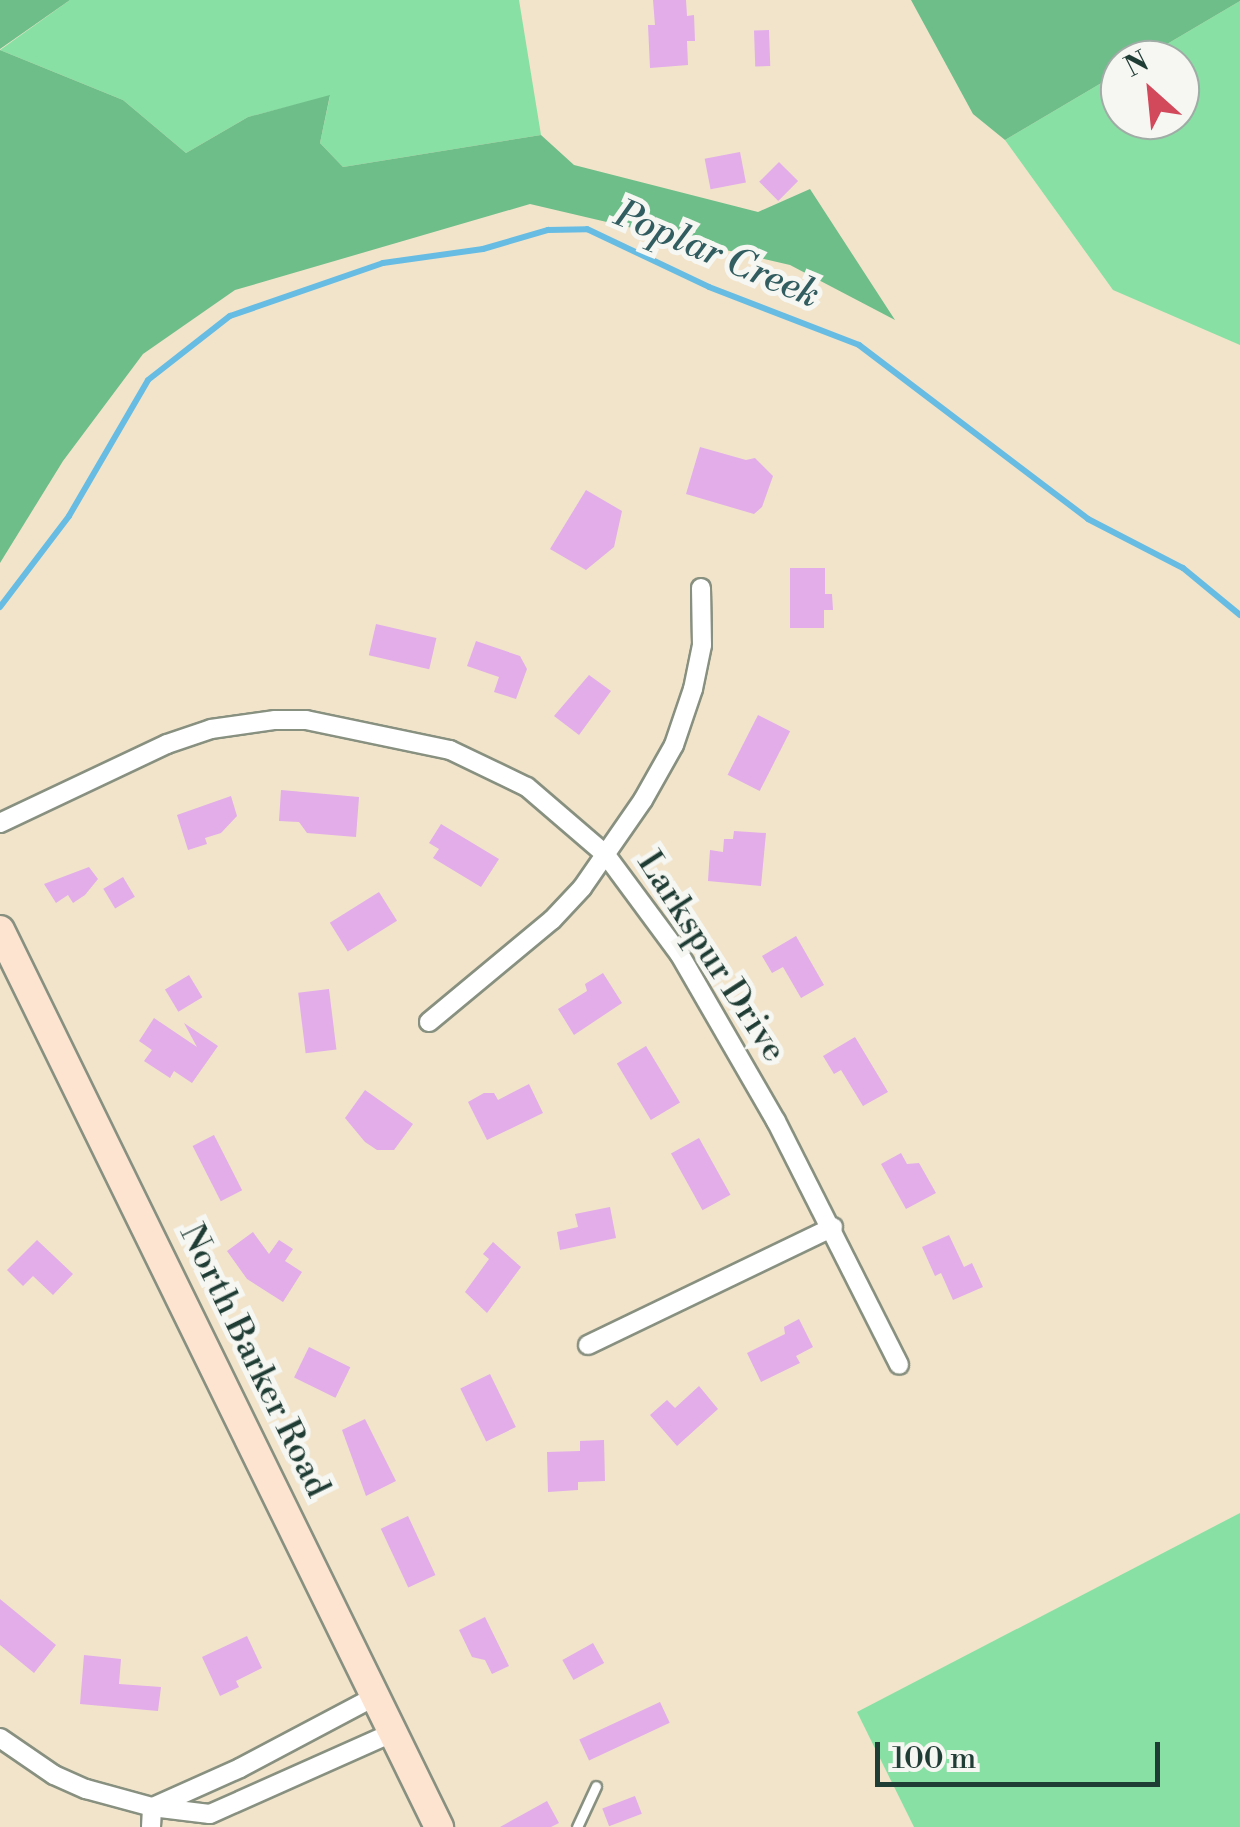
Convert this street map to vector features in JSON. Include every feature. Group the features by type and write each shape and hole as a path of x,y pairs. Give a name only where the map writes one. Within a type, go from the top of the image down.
{"main road":[{"name":"North Barker Road","path":"0,930 439,1827"}],"street":[{"path":"429,1022 552,920 606,854 674,744 693,689 702,645 701,588"},
{"name":"Larkspur Drive","path":"0,823 168,744 249,722 306,720 396,736 478,762 548,800 606,854 680,955 832,1227 899,1365"},
{"path":"588,1345 832,1227"},
{"path":"152,1807 240,1768 374,1697"},
{"path":"0,1738 54,1775 152,1807 210,1814 392,1734"},
{"path":"150,1827 152,1807"}],"lane":[{"path":"576,1827 596,1786"}],"green space":[{"path":"0,0 70,0 0,49"},
{"path":"70,0 519,0 541,135 343,167 320,143 330,96 248,117 186,153 123,100 0,50"},
{"path":"911,0 1240,0 1174,40 1100,40 1100,84 1005,140 973,114"},
{"path":"1240,1 1240,345 1113,290 1005,140 1100,84 1100,140 1200,140 1200,40 1174,40"},
{"path":"0,50 123,100 186,153 248,117 330,95 320,143 343,167 541,135 574,165 758,212 810,189 895,320 790,265 530,204 235,290 143,354 63,461 0,563"},
{"path":"1240,1513 1240,1827 914,1827 857,1712"}],"building":[{"path":"653,0 686,0 687,16 694,15 695,41 687,41 688,65 650,68 648,25 655,25"},
{"path":"769,30 770,66 755,67 754,31"},
{"path":"740,152 746,182 711,189 705,159"},
{"path":"779,162 798,181 778,201 759,182"},
{"path":"700,447 746,460 755,458 773,476 762,507 754,514 686,494"},
{"path":"586,490 622,511 614,547 586,570 550,549"},
{"path":"790,568 825,568 825,594 832,594 833,610 824,610 824,628 790,628"},
{"path":"376,624 436,638 429,669 369,655"},
{"path":"476,641 520,656 527,669 516,699 494,692 499,677 467,666"},
{"path":"589,675 611,691 579,735 554,716"},
{"path":"758,715 790,731 760,791 728,775"},
{"path":"281,790 359,797 356,837 307,833 299,822 279,821"},
{"path":"231,796 237,816 221,833 205,838 207,844 188,850 177,815"},
{"path":"441,824 499,859 481,887 433,858 439,849 429,843"},
{"path":"734,831 766,833 761,886 708,881 710,850 723,852 724,839 733,839"},
{"path":"89,867 98,879 85,895 73,903 68,895 56,903 44,884"},
{"path":"123,877 135,897 115,909 103,889"},
{"path":"379,892 397,921 348,952 330,923"},
{"path":"796,936 824,985 801,998 783,967 772,973 762,956"},
{"path":"603,973 622,1003 574,1035 558,1009 587,991 585,984"},
{"path":"189,975 202,997 178,1012 165,989"},
{"path":"329,989 336,1050 306,1053 298,993"},
{"path":"154,1018 197,1047 184,1023 218,1046 192,1083 174,1071 170,1078 144,1061 152,1050 139,1041"},
{"path":"855,1037 888,1092 863,1106 841,1070 834,1074 823,1056"},
{"path":"646,1046 680,1103 651,1120 617,1064"},
{"path":"529,1084 543,1113 487,1140 468,1102 484,1093 494,1093 498,1100"},
{"path":"365,1090 413,1124 394,1150 377,1150 345,1118"},
{"path":"214,1135 242,1190 221,1201 193,1146"},
{"path":"699,1138 731,1195 703,1210 671,1154"},
{"path":"901,1153 907,1164 919,1163 936,1193 906,1209 881,1164"},
{"path":"610,1207 616,1238 560,1250 557,1232 578,1227 575,1214"},
{"path":"253,1232 269,1254 279,1240 293,1249 285,1261 302,1272 283,1302 247,1279 227,1251"},
{"path":"949,1235 964,1267 972,1263 983,1287 953,1300 941,1273 935,1276 922,1247"},
{"path":"37,1240 73,1274 53,1295 33,1276 23,1286 7,1270"},
{"path":"493,1242 521,1267 487,1313 465,1292 489,1259 483,1254"},
{"path":"799,1319 813,1347 796,1356 800,1363 761,1382 747,1353 785,1334 784,1327"},
{"path":"309,1347 350,1367 335,1398 294,1378"},
{"path":"490,1374 516,1427 486,1441 460,1388"},
{"path":"699,1386 718,1409 677,1446 650,1415 667,1400 675,1408"},
{"path":"365,1419 396,1481 366,1496 342,1430"},
{"path":"604,1440 605,1481 578,1482 578,1490 548,1492 547,1452 580,1451 580,1441"},
{"path":"408,1516 435,1575 408,1588 381,1529"},
{"path":"0,1599 56,1645 34,1673 0,1645"},
{"path":"485,1617 509,1666 492,1674 485,1660 472,1657 459,1630"},
{"path":"247,1636 262,1668 236,1681 239,1687 220,1696 202,1657"},
{"path":"593,1643 604,1663 574,1680 562,1660"},
{"path":"84,1655 121,1659 119,1684 161,1687 158,1711 80,1704"},
{"path":"660,1702 670,1723 589,1760 579,1740"},
{"path":"635,1796 642,1814 609,1826 602,1809"},
{"path":"547,1801 559,1823 551,1827 500,1827"}],"waterway":[{"name":"Poplar Creek","path":"0,607 69,516 148,380 230,316 383,263 483,249 548,230 587,229 709,287 859,345 1088,519 1183,568 1240,615"}]}
